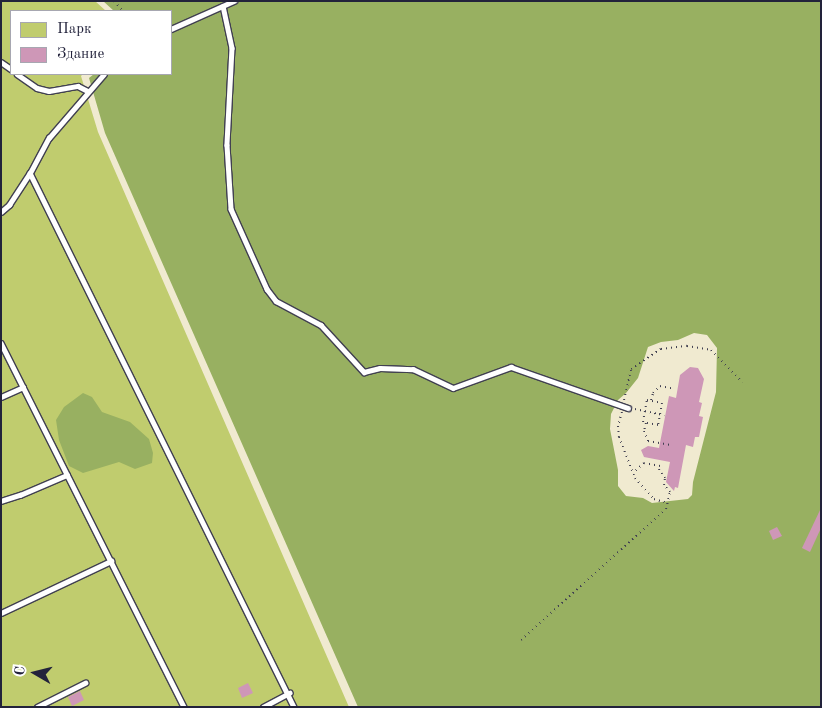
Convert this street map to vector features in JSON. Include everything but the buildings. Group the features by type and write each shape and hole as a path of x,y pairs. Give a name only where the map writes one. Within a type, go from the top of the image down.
{"lane":[{"path":"172,29 234,1"},
{"path":"223,6 232,48 227,145 231,209 267,289 276,301 321,325 364,372 380,368 413,369 453,388 511,367 626,407"},
{"path":"18,75 37,88 50,91 78,86 88,91"},
{"path":"1,212 9,205 30,173 49,138 103,75"},
{"path":"30,173 289,693 294,707"},
{"path":"1,343 184,707"},
{"path":"1,397 23,387"},
{"path":"1,501 67,475"},
{"path":"1,613 111,561"},
{"path":"37,707 85,683"},
{"path":"263,707 289,693"}],"path":[{"path":"114,1 123,10"},
{"path":"668,503 654,499 633,473 618,437 618,426 626,407 631,368 661,349 687,346 711,350 742,382"},
{"path":"651,401 653,393 660,386 675,389"},
{"path":"648,400 651,401 662,403 658,425 643,422 648,400"},
{"path":"626,407 664,415"},
{"path":"646,423 644,431 648,440 671,445"},
{"path":"521,640 666,509 670,492 664,485 665,478 659,470 660,466 644,463 633,473"}],"green space":[{"path":"1,1 95,1 105,10 10,10 10,75 82,75 98,132 349,707 1,707"},
{"path":"103,1 821,1 821,707 358,707 105,133 89,78 93,75 172,75 172,10 113,10","holes":["694,333 707,335 717,348 716,392 693,482 692,495 688,499 652,503 643,498 626,496 618,486 618,470 610,429 611,414 618,400 638,378 648,347 661,342 678,340"]},
{"path":"83,393 92,397 102,412 130,422 149,439 153,453 152,463 135,469 119,462 83,473 69,466 59,440 56,420 64,407"}]}
